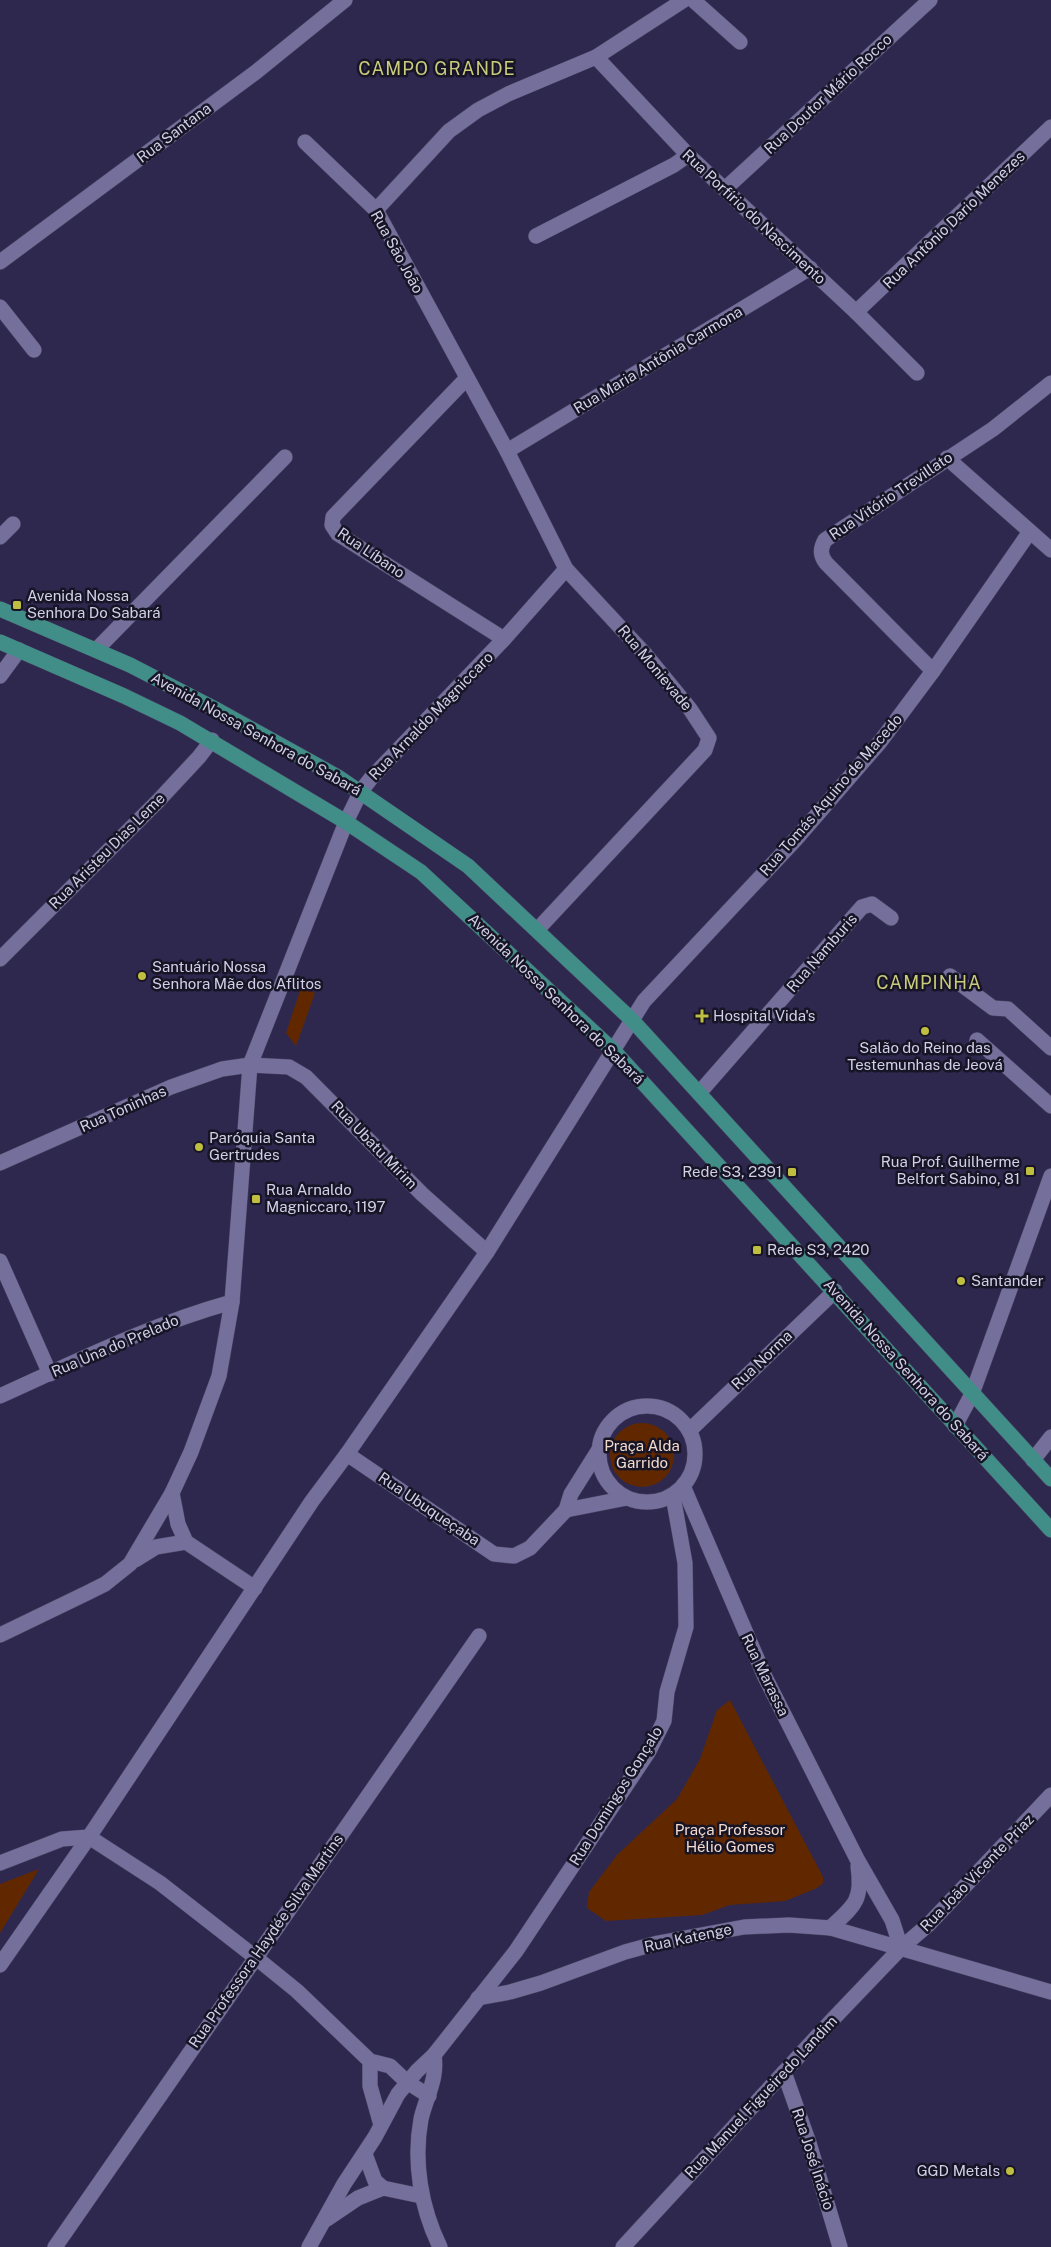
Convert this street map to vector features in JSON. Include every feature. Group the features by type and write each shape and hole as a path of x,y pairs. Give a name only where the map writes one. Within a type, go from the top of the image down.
{"main road":[{"name":"Avenida Nossa Senhora do Sabará","path":"0,609 130,665 219,711 360,791 468,866 632,1020 700,1092 972,1394 1051,1478"},
{"name":"Avenida Nossa Senhora do Sabará","path":"0,642 124,696 212,740 315,805 346,822 421,872 614,1051 835,1291 1051,1530"}],"street":[{"name":"Rua Santana","path":"0,262 256,72 345,0"},
{"path":"376,210 450,131 478,110 508,94 596,57 684,0"},
{"path":"693,0 740,42"},
{"name":"Rua Doutor Mário Rocco","path":"726,188 930,0"},
{"name":"Rua Porfírio do Nascimento","path":"596,57 688,155 726,188 917,373"},
{"name":"Rua Antônio Dario Menezes","path":"856,312 1051,127"},
{"name":"Rua São João","path":"305,142 376,210 466,379"},
{"path":"536,236 674,165 688,155"},
{"name":"Rua Maria Antônia Carmona","path":"507,451 810,268"},
{"path":"0,307 34,350"},
{"name":"Rua Monievade","path":"466,379 507,451 566,569 645,654 690,709 709,738 705,750 537,930"},
{"name":"Rua Líbano","path":"466,379 333,517 332,525 338,534 504,639"},
{"name":"Rua Vitório Trevillato","path":"933,671 826,563 821,552 825,540 993,429 1051,383"},
{"path":"96,650 285,457"},
{"path":"947,458 1029,533 1051,550"},
{"path":"0,537 13,524"},
{"name":"Rua Tomás Aquino de Macedo","path":"0,1965 89,1837 312,1501 347,1454 486,1252 644,1001 796,839 880,742 933,671 1029,533"},
{"name":"Rua Arnaldo Magniccaro","path":"0,1635 87,1594 105,1584 130,1564 172,1493 191,1452 219,1376 232,1302 250,1065 346,822 360,791 504,639 566,569"},
{"path":"0,676 19,650"},
{"name":"Rua Aristeu Dias Leme","path":"0,959 164,795 212,740"},
{"name":"Rua Namburis","path":"700,1092 862,907 872,904 890,918"},
{"path":"950,976 993,1008 1008,1010 1051,1048"},
{"path":"977,1040 1051,1106"},
{"name":"Rua Toninhas","path":"0,1163 171,1088 222,1069 250,1065"},
{"name":"Rua Ubatu Mirim","path":"250,1065 288,1068 306,1077 422,1194 486,1252"},
{"path":"955,1426 972,1394 1051,1178"},
{"path":"0,1261 50,1374"},
{"name":"Rua Norma","path":"690,1430 835,1291"},
{"name":"Rua Una do Prelado","path":"0,1396 200,1311 232,1302"},
{"path":"644,1405 660,1406 674,1413 690,1430 696,1449 695,1462 690,1475 678,1491 650,1502 627,1498 566,1510 571,1494 598,1450 604,1430 614,1418 628,1409 644,1405"},
{"path":"1033,1460 1051,1437"},
{"path":"598,1450 602,1473 608,1483 627,1498"},
{"name":"Rua Ubuqueçaba","path":"347,1454 494,1554 514,1556 530,1548 566,1510"},
{"name":"Rua Marassa","path":"678,1491 765,1677 857,1859 892,1920 901,1948"},
{"name":"Rua Domingos Gonçalo","path":"309,2247 326,2220 344,2184 365,2154 407,2082 434,2055 516,1952 649,1751 664,1721 668,1692 686,1627 685,1562 678,1491"},
{"path":"172,1493 175,1516 186,1542 255,1588"},
{"path":"130,1564 156,1547 186,1542"},
{"name":"Rua Professora Haydée Silva Martins","path":"55,2247 479,1636"},
{"name":"Rua João Vicente Priaz","path":"901,1948 929,1924 1051,1795"},
{"path":"0,1864 62,1838 89,1837 160,1883 255,1957 297,1991 370,2061 390,2066 407,2082 429,2096"},
{"name":"Rua Marassa","path":"830,1928 848,1912 859,1895 861,1886 857,1859"},
{"name":"Rua Katenge","path":"478,1998 510,1992 566,1975 625,1952 702,1933 744,1926 789,1925 830,1928 1051,1992"},
{"name":"Rua Manuel Figueiredo Landim","path":"623,2247 901,1948"},
{"path":"434,2055 435,2073 421,2118 419,2134 421,2196 440,2247"},
{"path":"370,2061 370,2086 381,2125"},
{"name":"Rua José Inácio","path":"784,2072 809,2144 840,2247"},
{"path":"365,2154 376,2180 382,2188"},
{"path":"326,2220 358,2198 382,2188 421,2196"}],"green space":[{"path":"301,988 315,993 296,1046 286,1033"},
{"name":"Praça Alda Garrido","path":"636,1423 648,1423 665,1432 672,1443 674,1455 672,1467 665,1478 648,1487 636,1487 624,1482 615,1473 610,1461 610,1449 615,1437 624,1428"},
{"name":"Praça Professor Hélio Gomes","path":"730,1700 823,1877 823,1883 817,1888 785,1901 730,1905 702,1915 606,1921 587,1908 589,1892 617,1855 677,1799 700,1759 717,1710"},
{"path":"39,1869 0,1933 0,1884"}],"place":[{"name":"Avenida Nossa Senhora Do Sabará","path":"17,605"},
{"name":"Santuário Nossa Senhora Mãe dos Aflitos","path":"142,976"},
{"name":"Hospital Vida's","path":"702,1016"},
{"name":"Salão do Reino das Testemunhas de Jeová","path":"925,1031"},
{"name":"Paróquia Santa Gertrudes","path":"199,1147"},
{"name":"Rua Prof. Guilherme Belfort Sabino, 81","path":"1030,1171"},
{"name":"Rede S3, 2391","path":"792,1172"},
{"name":"Rua Arnaldo Magniccaro, 1197","path":"256,1199"},
{"name":"Rede S3, 2420","path":"757,1250"},
{"name":"Santander","path":"961,1281"},
{"name":"GGD Metals","path":"1010,2171"}],"district":[{"name":"CAMPO GRANDE","path":"437,69"},
{"name":"CAMPINHA","path":"929,983"}]}
